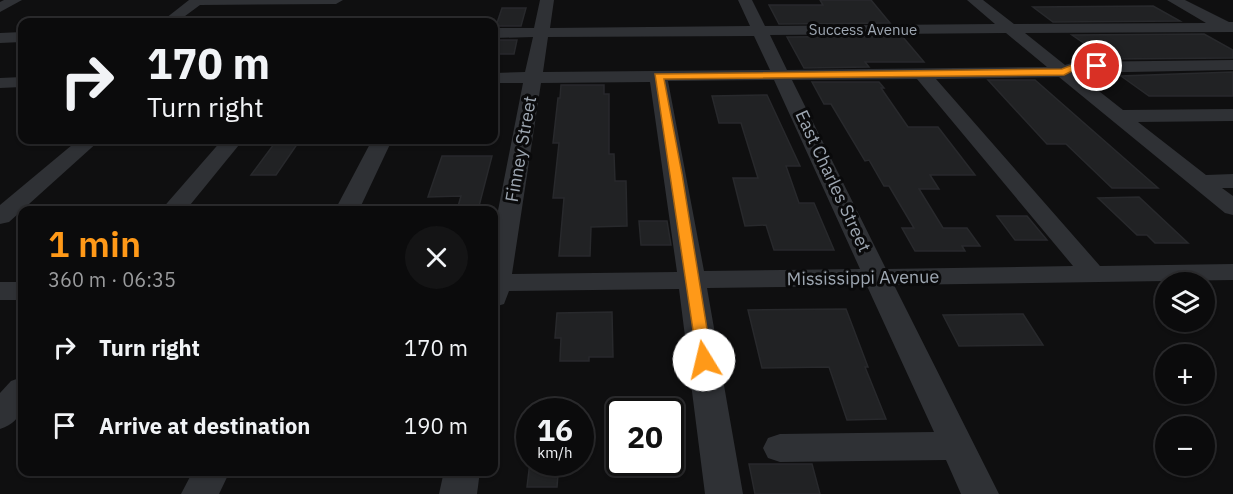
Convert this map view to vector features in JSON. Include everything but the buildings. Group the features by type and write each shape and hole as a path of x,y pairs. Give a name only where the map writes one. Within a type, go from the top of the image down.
{"street":[{"path":"0,8 15,0"},
{"path":"174,18 197,1 336,0"},
{"name":"Finney Street","path":"498,266 543,33 547,0"},
{"name":"East Charles Street","path":"745,0 980,494"},
{"path":"974,0 1233,208"},
{"path":"1174,0 1230,27"},
{"name":"Success Avenue","path":"498,33 1230,27"},
{"path":"0,38 18,37"},
{"path":"498,78 1064,72 1075,66 1233,65"},
{"path":"922,74 1093,274"},
{"path":"658,76 676,174 724,494"},
{"path":"0,83 18,82"},
{"path":"1120,116 1233,115"},
{"path":"0,217 85,144"},
{"path":"175,206 230,144"},
{"path":"349,206 380,144"},
{"path":"1201,182 1233,181"},
{"name":"Mississippi Avenue","path":"498,288 692,280 1233,273"},
{"path":"0,291 18,291"},
{"path":"0,416 18,394"},
{"path":"780,448 957,446"},
{"path":"200,494 209,476"},
{"path":"458,494 461,476"}],"route":[{"path":"704,360 676,174 658,76 1064,72 1075,66 1097,66"}]}
